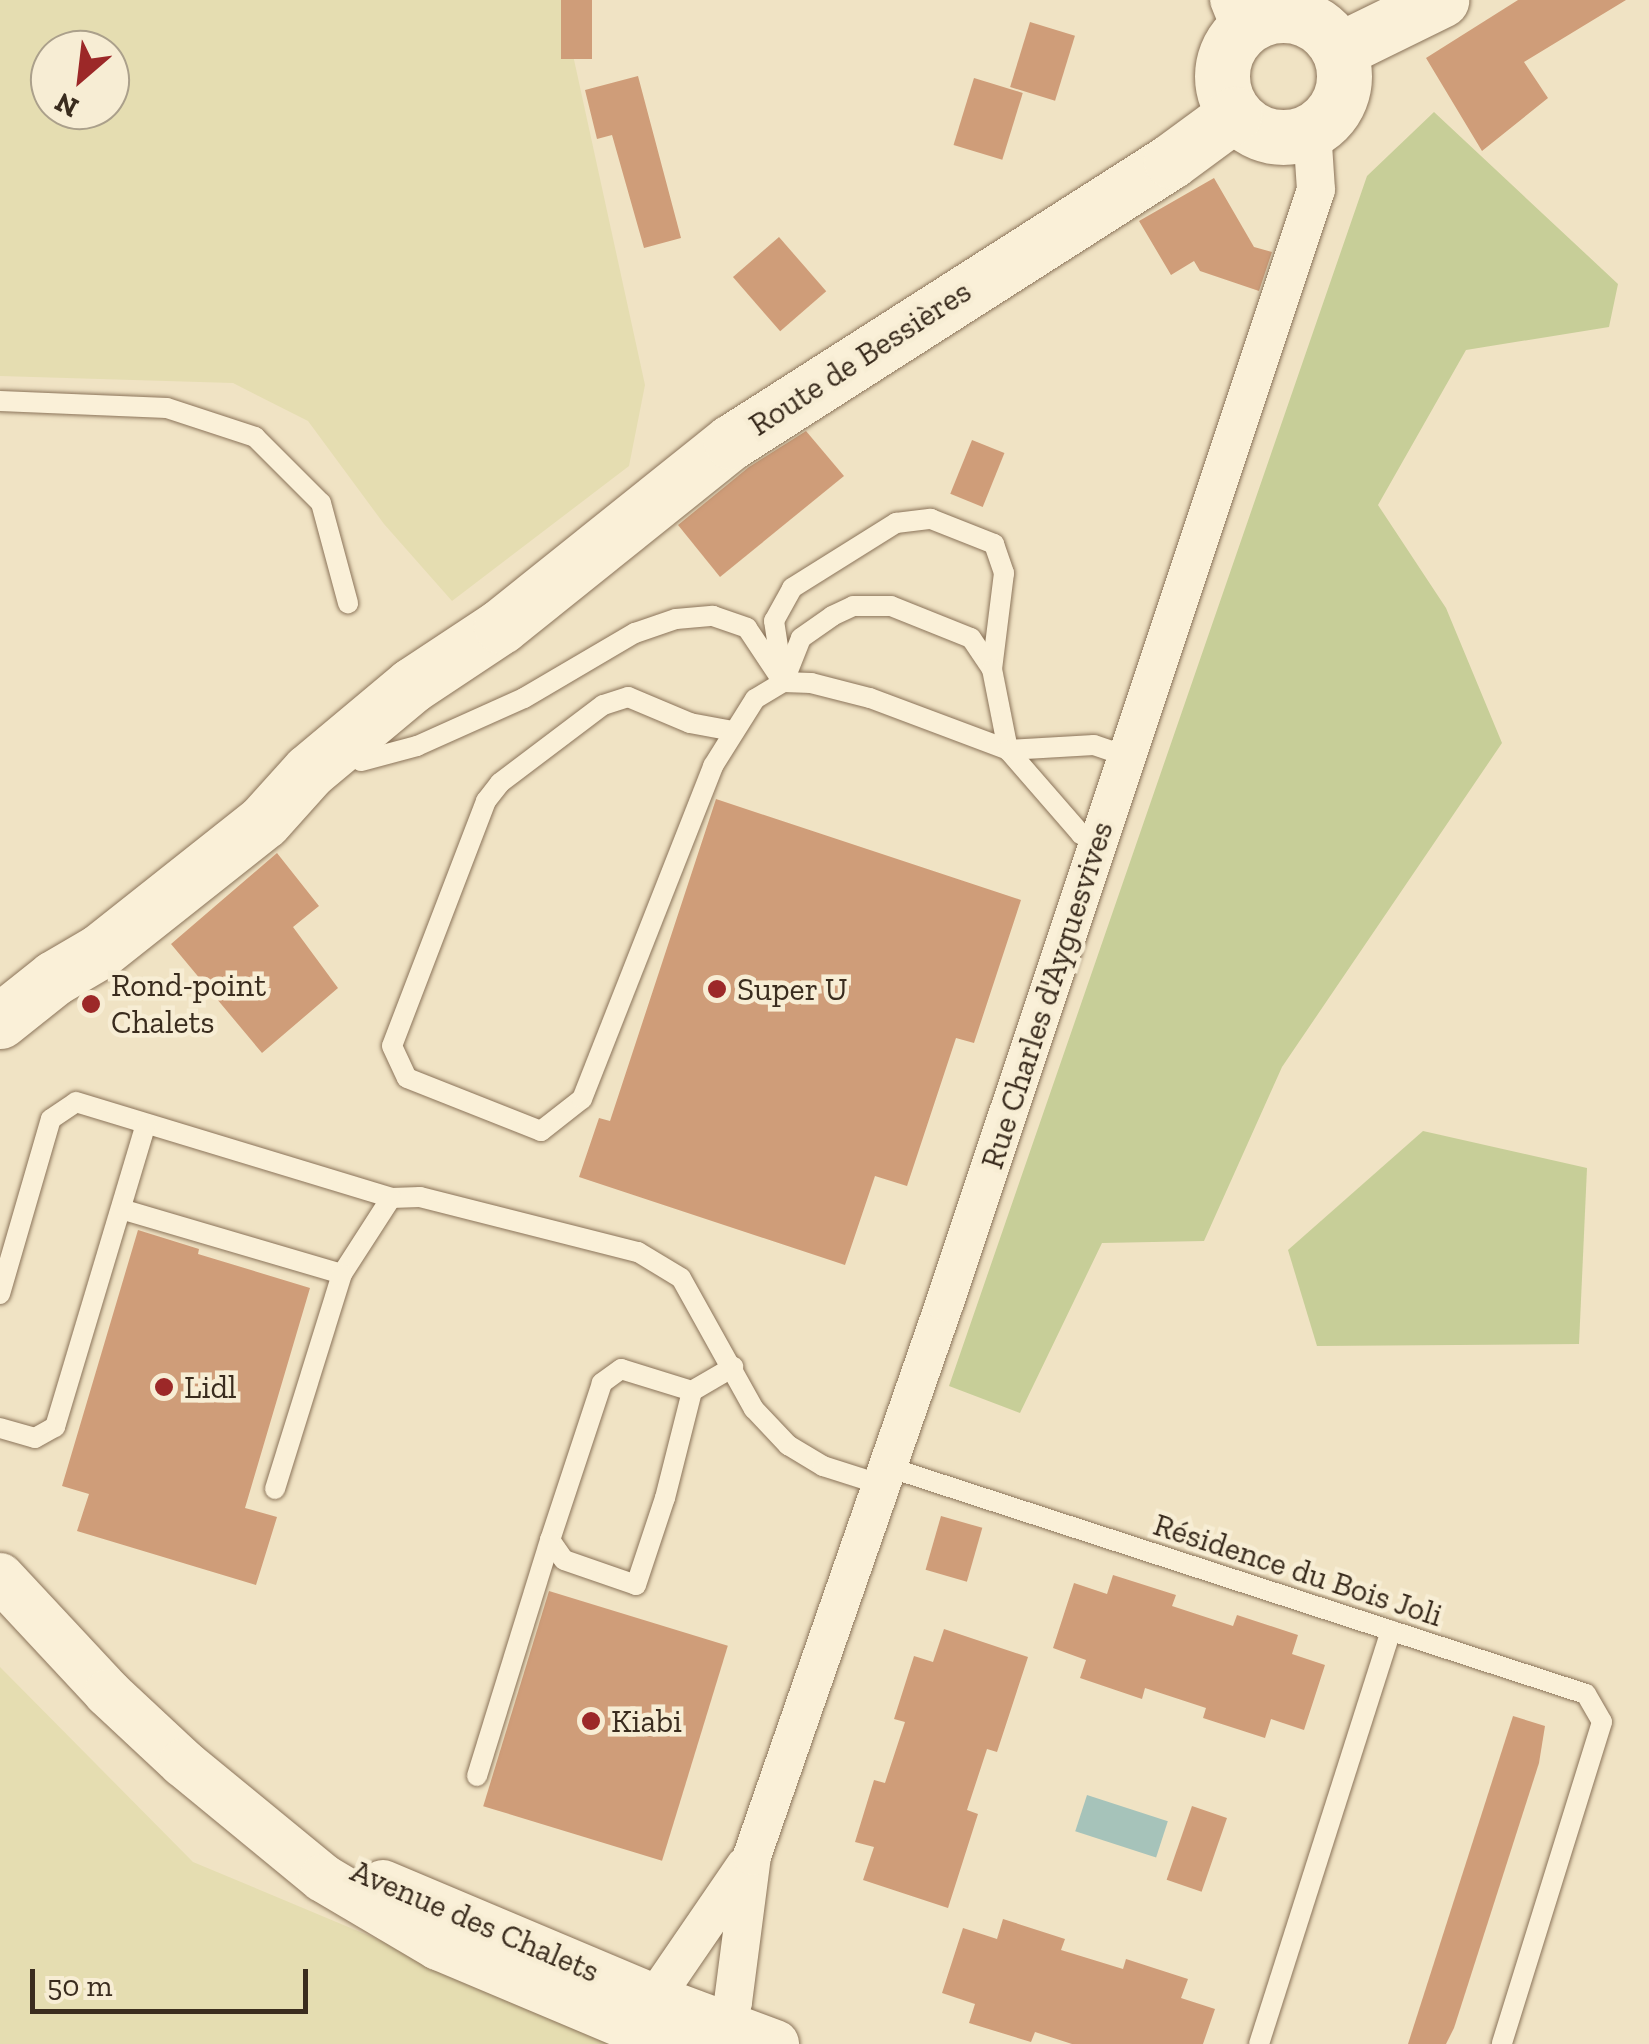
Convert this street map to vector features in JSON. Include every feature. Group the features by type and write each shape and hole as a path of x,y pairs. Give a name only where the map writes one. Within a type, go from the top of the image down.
{"main road":[{"path":"1340,50 1442,0"},
{"path":"1278,14 1309,19 1328,32 1340,50 1344,87 1338,104 1312,130 1286,137 1263,134 1235,114 1221,74 1235,15 1278,14"},
{"name":"Route de Bessières","path":"0,1052 100,951 264,821 310,771 412,685 501,626 730,442 1172,161 1235,114"},
{"name":"Route de Bessières","path":"264,821 325,788 362,761 425,704 501,626"},
{"name":"Route de Bessières","path":"0,1021 54,978 100,951"}],"street":[{"name":"Rue Charles d'Ayguesvives","path":"709,2033 752,1856 944,1302 1316,190 1312,130"},
{"name":"Avenue des Chalets","path":"0,1577 108,1693 183,1763 323,1878 390,1920 506,1977 709,2033"},
{"name":"Rue Charles d'Ayguesvives","path":"709,2033 733,2002 752,1856"}],"lane":[{"path":"0,401 167,408 255,436 321,503 348,604"},
{"path":"783,682 774,621 792,588 896,523 931,519 994,544 1004,573 992,669 1008,750 1082,834 1099,840"},
{"path":"783,682 801,638 853,606 892,606 971,638 992,669"},
{"path":"362,761 417,746 524,698 634,633 676,618 712,616 748,628 783,682"},
{"path":"734,731 690,723 628,698 604,705 500,783 486,801 392,1046 406,1078 542,1131 582,1099 713,766 755,700 783,682 811,682 870,698 1008,750 1094,746 1126,756"},
{"name":"Résidence du Bois Joli","path":"0,1294 52,1119 76,1102 390,1198 420,1197 638,1252 681,1278 754,1409 788,1445 823,1466 882,1475 992,1503 1586,1694 1602,1722 1502,2044"},
{"path":"0,1428 34,1438 55,1427 146,1124"},
{"path":"275,1489 342,1274 390,1198"},
{"path":"120,1209 342,1274"},
{"path":"550,1540 564,1560 636,1585 665,1498 692,1392 733,1367"},
{"path":"478,1776 602,1383 622,1369 692,1392"},
{"path":"1259,2044 1391,1631"}],"shaded area":[{"path":"0,0 561,0 645,385 629,466 452,601 384,524 308,421 233,383 0,376"},
{"path":"0,1667 193,1862 628,2044 0,2044"}],"green space":[{"path":"1434,112 1618,284 1609,327 1466,350 1378,505 1446,608 1502,743 1282,1067 1204,1241 1102,1243 1020,1413 949,1386 1367,176"},
{"path":"1423,1131 1587,1168 1579,1344 1317,1346 1288,1250"}],"water":[{"path":"1087,1795 1168,1821 1156,1857 1075,1831"}],"building":[{"path":"561,0 592,0 592,59 561,59"},
{"path":"1518,0 1626,0 1524,62 1548,98 1482,151 1426,58"},
{"path":"1030,22 1075,36 1055,101 1010,87"},
{"path":"638,76 681,238 644,248 612,135 597,139 585,90"},
{"path":"974,78 1023,93 1002,160 954,145"},
{"path":"1214,178 1254,247 1272,252 1259,291 1200,271 1194,261 1171,275 1139,221"},
{"path":"779,237 826,291 780,331 733,277"},
{"path":"806,431 844,476 720,577 678,525 749,467"},
{"path":"972,440 1004,453 983,507 950,494"},
{"path":"716,799 1021,900 974,1043 956,1038 907,1186 875,1176 845,1265 579,1177 599,1118 610,1121"},
{"path":"277,853 319,906 293,927 338,988 262,1053 171,944"},
{"path":"138,1230 199,1249 198,1254 310,1288 245,1508 277,1517 256,1585 77,1531 89,1494 62,1486"},
{"path":"941,1516 982,1528 967,1582 926,1570"},
{"path":"1113,1575 1176,1595 1172,1606 1233,1626 1237,1615 1298,1635 1292,1654 1325,1665 1304,1730 1271,1719 1265,1738 1203,1718 1206,1708 1145,1688 1142,1699 1080,1678 1086,1660 1053,1648 1074,1583 1107,1594"},
{"path":"549,1591 728,1646 662,1861 483,1806"},
{"path":"944,1629 1028,1657 997,1752 987,1749 967,1810 978,1814 948,1908 863,1880 874,1847 855,1842 874,1780 885,1783 905,1722 894,1719 914,1656 933,1662"},
{"path":"1513,1716 1545,1726 1539,1763 1454,2028 1446,2044 1408,2044"},
{"path":"1192,1806 1227,1818 1202,1892 1167,1880"},
{"path":"1003,1919 1065,1939 1061,1950 1123,1969 1126,1959 1188,1979 1181,1998 1215,2009 1203,2044 1072,2044 1035,2032 1031,2042 969,2023 975,2004 942,1993 963,1928 997,1939"}],"place":[{"name":"Super U","path":"717,989"},
{"name":"Rond-point Chalets","path":"91,1004"},
{"name":"Lidl","path":"164,1387"},
{"name":"Kiabi","path":"591,1721"}]}
